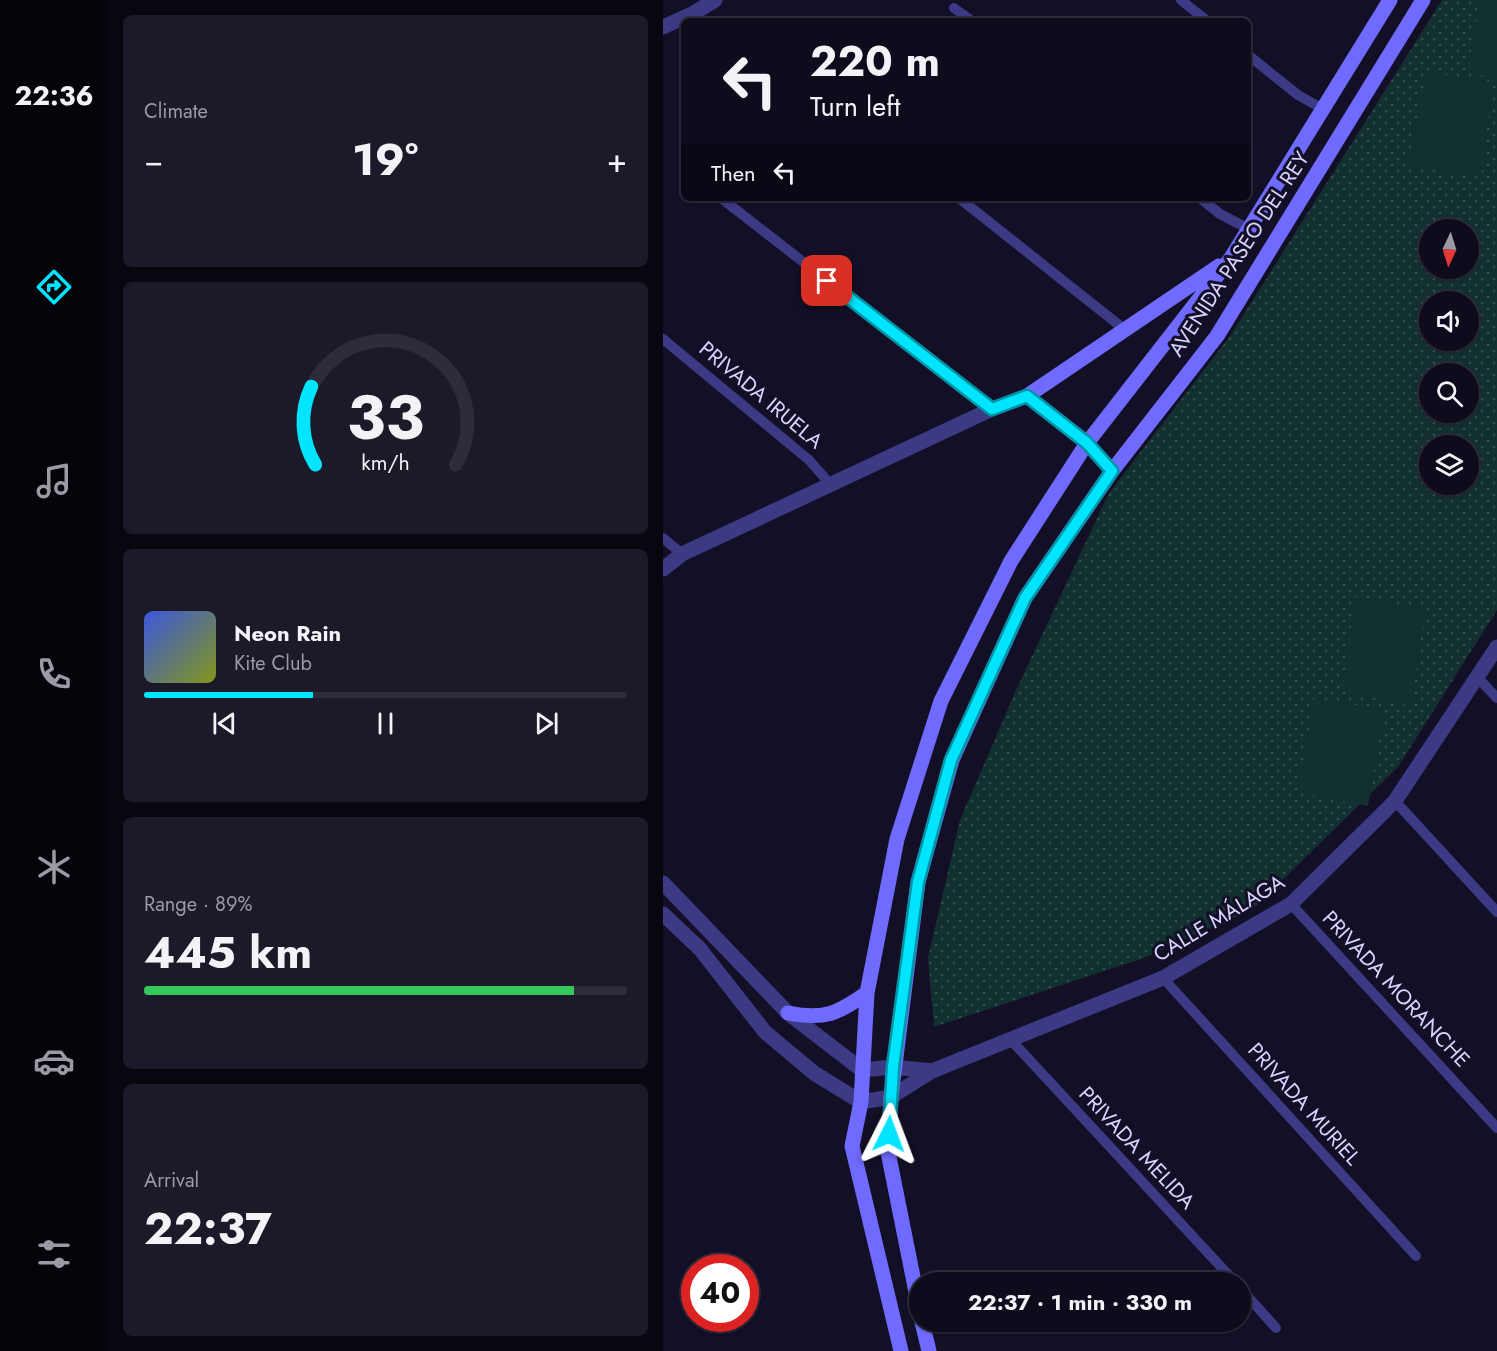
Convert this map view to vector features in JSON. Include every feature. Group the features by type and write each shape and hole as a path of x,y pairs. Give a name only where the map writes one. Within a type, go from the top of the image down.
{"street":[{"path":"684,18 715,0"},
{"name":"AVENIDA PASEO DEL REY","path":"901,1351 852,1146 861,1102 867,993 897,839 941,701 1011,561 1087,443 1231,258 1390,0"},
{"name":"AVENIDA PASEO DEL REY","path":"912,1272 888,1152 893,1067 918,882 951,760 1025,598 1112,471 1217,336 1423,0"},
{"path":"663,27 681,19"},
{"path":"663,569 682,554 992,409 1027,396 1231,258"},
{"path":"1027,396 1087,443 1112,471"},
{"name":"CALLE MÁLAGA","path":"891,1097 932,1071 1163,978 1291,904 1395,801 1497,647"},
{"path":"663,883 788,1013 863,1070"},
{"path":"663,914 700,949 765,1032 814,1073 861,1102 891,1097"},
{"path":"788,1013 814,1018 836,1013 867,993"},
{"name":"CALLE MÁLAGA","path":"863,1070 893,1067 932,1071"},
{"path":"925,1332 929,1351"}],"lane":[{"path":"1181,0 1203,18"},
{"path":"954,8 968,18"},
{"path":"1251,57 1298,95 1323,109"},
{"path":"725,201 992,409"},
{"path":"963,201 1124,329"},
{"path":"1204,201 1220,214 1249,229"},
{"name":"PRIVADA IRUELA","path":"663,339 809,460 831,484"},
{"path":"663,538 682,554"},
{"path":"1478,678 1497,698"},
{"path":"1395,801 1497,912"},
{"name":"PRIVADA MORANCHE","path":"1291,904 1497,1128"},
{"name":"PRIVADA MURIEL","path":"1163,978 1416,1256"},
{"name":"PRIVADA MELIDA","path":"1011,1040 1226,1272"},
{"path":"1251,1300 1276,1328"}],"green space":[{"path":"1442,0 1497,0 1497,610 1398,767 1252,910 1144,958 934,1027 928,958 960,820 1017,688 1109,493 1230,336"},
{"path":"1479,0 1497,0 1497,77 1468,73"},
{"path":"1427,72 1493,82 1481,177 1407,166"},
{"path":"1355,597 1425,609 1411,706 1342,691"},
{"path":"1314,698 1384,710 1368,806 1298,792"}],"route":[{"path":"827,281 992,409 1027,396 1087,443 1112,471 1025,598 951,760 918,882 893,1067 889,1134"}]}
